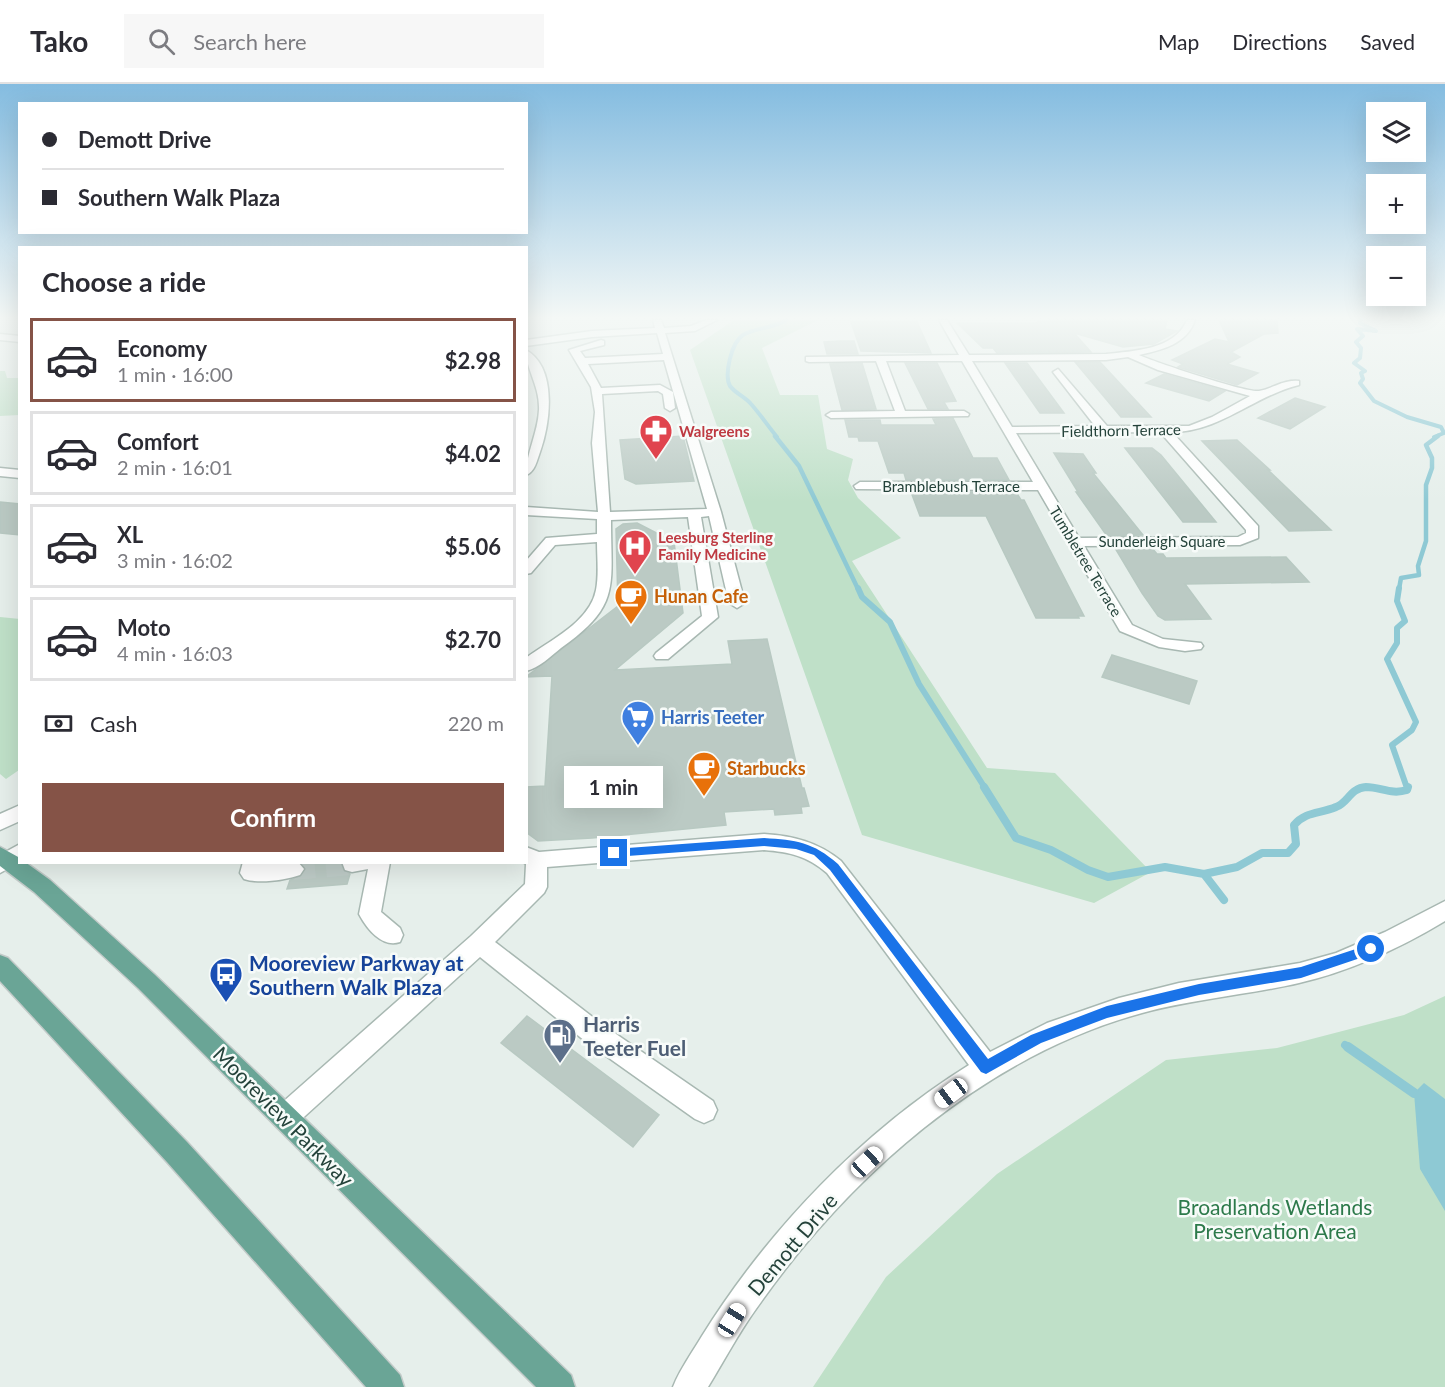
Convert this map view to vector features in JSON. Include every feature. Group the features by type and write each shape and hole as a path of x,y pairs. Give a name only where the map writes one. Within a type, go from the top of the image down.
{"main road":[{"name":"Mooreview Parkway","path":"7,858 42,886 146,981 560,1387"},
{"path":"0,965 177,1152 388,1387"}],"street":[{"path":"528,467 540,440 546,408 541,381"},
{"path":"528,664 586,619 601,602 604,588 604,498 598,443 600,412 596,389 592,381"},
{"path":"676,381 687,422 693,432 710,490 737,603"},
{"path":"888,381 901,414"},
{"name":"Tumbletree Terrace","path":"979,381 1126,628 1147,640 1169,647 1195,646"},
{"path":"1065,381 1104,430"},
{"path":"1207,381 1259,395"},
{"name":"Fieldthorn Terrace","path":"1009,430 1189,429 1211,423 1280,385 1294,383"},
{"path":"596,389 660,388 668,392 670,408"},
{"path":"831,415 964,414"},
{"name":"Sunderleigh Square","path":"1074,542 1240,541 1253,535 1253,529 1164,430"},
{"path":"0,472 18,474"},
{"name":"Bramblebush Terrace","path":"860,486 1042,486"},
{"path":"528,511 603,517 715,512"},
{"path":"662,656 710,617 694,513"},
{"path":"528,568 551,541 603,538"},
{"path":"0,823 18,813"},
{"path":"285,1117 479,943 536,887 532,857 764,842 797,844 818,852 834,867 986,1067"},
{"path":"253,864 250,873 293,869"},
{"path":"380,864 370,914 392,935"},
{"name":"Demott Drive","path":"689,1387 753,1286 835,1192 899,1132 986,1067 1036,1039 1107,1012 1199,990 1301,973 1371,949 1412,930 1445,910"},
{"path":"479,943 594,1033 704,1110"}],"green space":[{"path":"0,381 18,381 18,415 0,416"},
{"path":"701,381 775,381 780,395 818,395 827,449 853,459 848,480 858,498 901,538 852,561 987,768 1055,773 1151,872 1094,903 862,835"},
{"path":"0,617 18,619 18,771 6,779 0,774"},
{"name":"Broadlands Wetlands Preservation Area","path":"1445,996 1445,1387 813,1387 886,1277 997,1174 1166,1060 1277,1048 1404,1015"}],"water":[{"path":"1424,1083 1445,1099 1445,1211 1420,1169 1414,1093"}],"building":[{"path":"834,381 867,381 876,409 842,410"},
{"path":"914,381 946,381 956,401 944,402 948,409 928,409"},
{"path":"1017,381 1040,381 1064,413 1040,413"},
{"path":"1091,381 1117,381 1151,417 1121,417"},
{"path":"1150,381 1188,381 1225,391 1209,401 1146,383"},
{"path":"1223,381 1244,381 1237,385"},
{"path":"1295,398 1325,407 1290,429 1258,418"},
{"path":"953,418 973,458 997,458 1009,480 906,480 904,473 889,473 878,441 859,441 858,437 849,437 845,420 880,420 881,425 936,425 933,419"},
{"name":"Walgreens","path":"683,436 694,481 636,484 625,479 620,440"},
{"path":"1237,440 1331,530 1289,531 1202,441"},
{"path":"1125,448 1152,448 1161,455 1216,522 1183,522"},
{"path":"1054,453 1083,454 1096,473 1093,473 1143,535 1107,536 1076,492 1078,492"},
{"path":"911,492 1016,492 1021,500 1024,500 1084,616 1036,618 986,516 920,516"},
{"path":"0,502 18,504 18,535 0,533"},
{"path":"637,523 674,542 683,613 615,670 732,664 728,641 767,639 802,788 804,788 809,806 801,807 802,813 775,815 774,809 724,812 726,825 592,838 538,841 528,834 528,787 545,786 552,676 528,675 618,606 616,529 623,524"},
{"path":"1115,548 1152,548 1157,554 1163,554 1166,558 1286,557 1309,582 1185,584 1211,619 1165,620 1158,616 1142,593"},
{"path":"1112,655 1197,681 1189,704 1102,677"},
{"path":"302,864 341,864 343,871 350,874 347,884 287,889 290,880 301,877 306,870"},
{"name":"Harris Teeter Fuel","path":"527,1016 659,1115 633,1147 501,1043"}],"waterway":[{"path":"728,381 730,386 751,404 777,437"},
{"path":"1362,381 1360,383 1374,401 1407,417 1441,427 1444,433 1434,437"},
{"path":"775,436 799,466 858,589"},
{"path":"1399,589 1401,578 1419,575 1418,566 1426,541 1426,485 1432,468 1432,458 1426,445 1438,436"},
{"path":"858,588 862,597 890,622 919,684 985,788"},
{"path":"1399,588 1397,601 1405,621 1397,628 1397,643 1387,659 1416,722 1412,730 1392,745 1407,788"},
{"path":"984,787 1016,838 1051,850 1088,870 1108,877 1165,867 1204,874"},
{"path":"1361,788 1371,787 1396,792 1407,790 1408,787"},
{"path":"1204,874 1237,867 1262,853 1288,853 1296,844 1294,825 1299,820 1340,805 1361,788"},
{"path":"1361,788 1375,788"},
{"path":"1204,874 1224,900"},
{"path":"1345,1045 1350,1048"},
{"path":"1348,1047 1414,1093"}],"tunnel":[{"path":"293,869 352,864"}],"place":[{"name":"Walgreens","path":"656,460"},
{"name":"Leesburg Sterling Family Medicine","path":"635,575"},
{"name":"Hunan Cafe","path":"631,625"},
{"name":"Harris Teeter","path":"638,746"},
{"name":"Starbucks","path":"704,797"},
{"name":"Mooreview Parkway at Southern Walk Plaza","path":"226,1003"},
{"name":"Harris Teeter Fuel","path":"560,1064"}],"route":[{"path":"614,853 764,842 797,844 818,852 834,867 986,1067 1036,1039 1107,1012 1199,990 1301,973 1371,949"}]}
